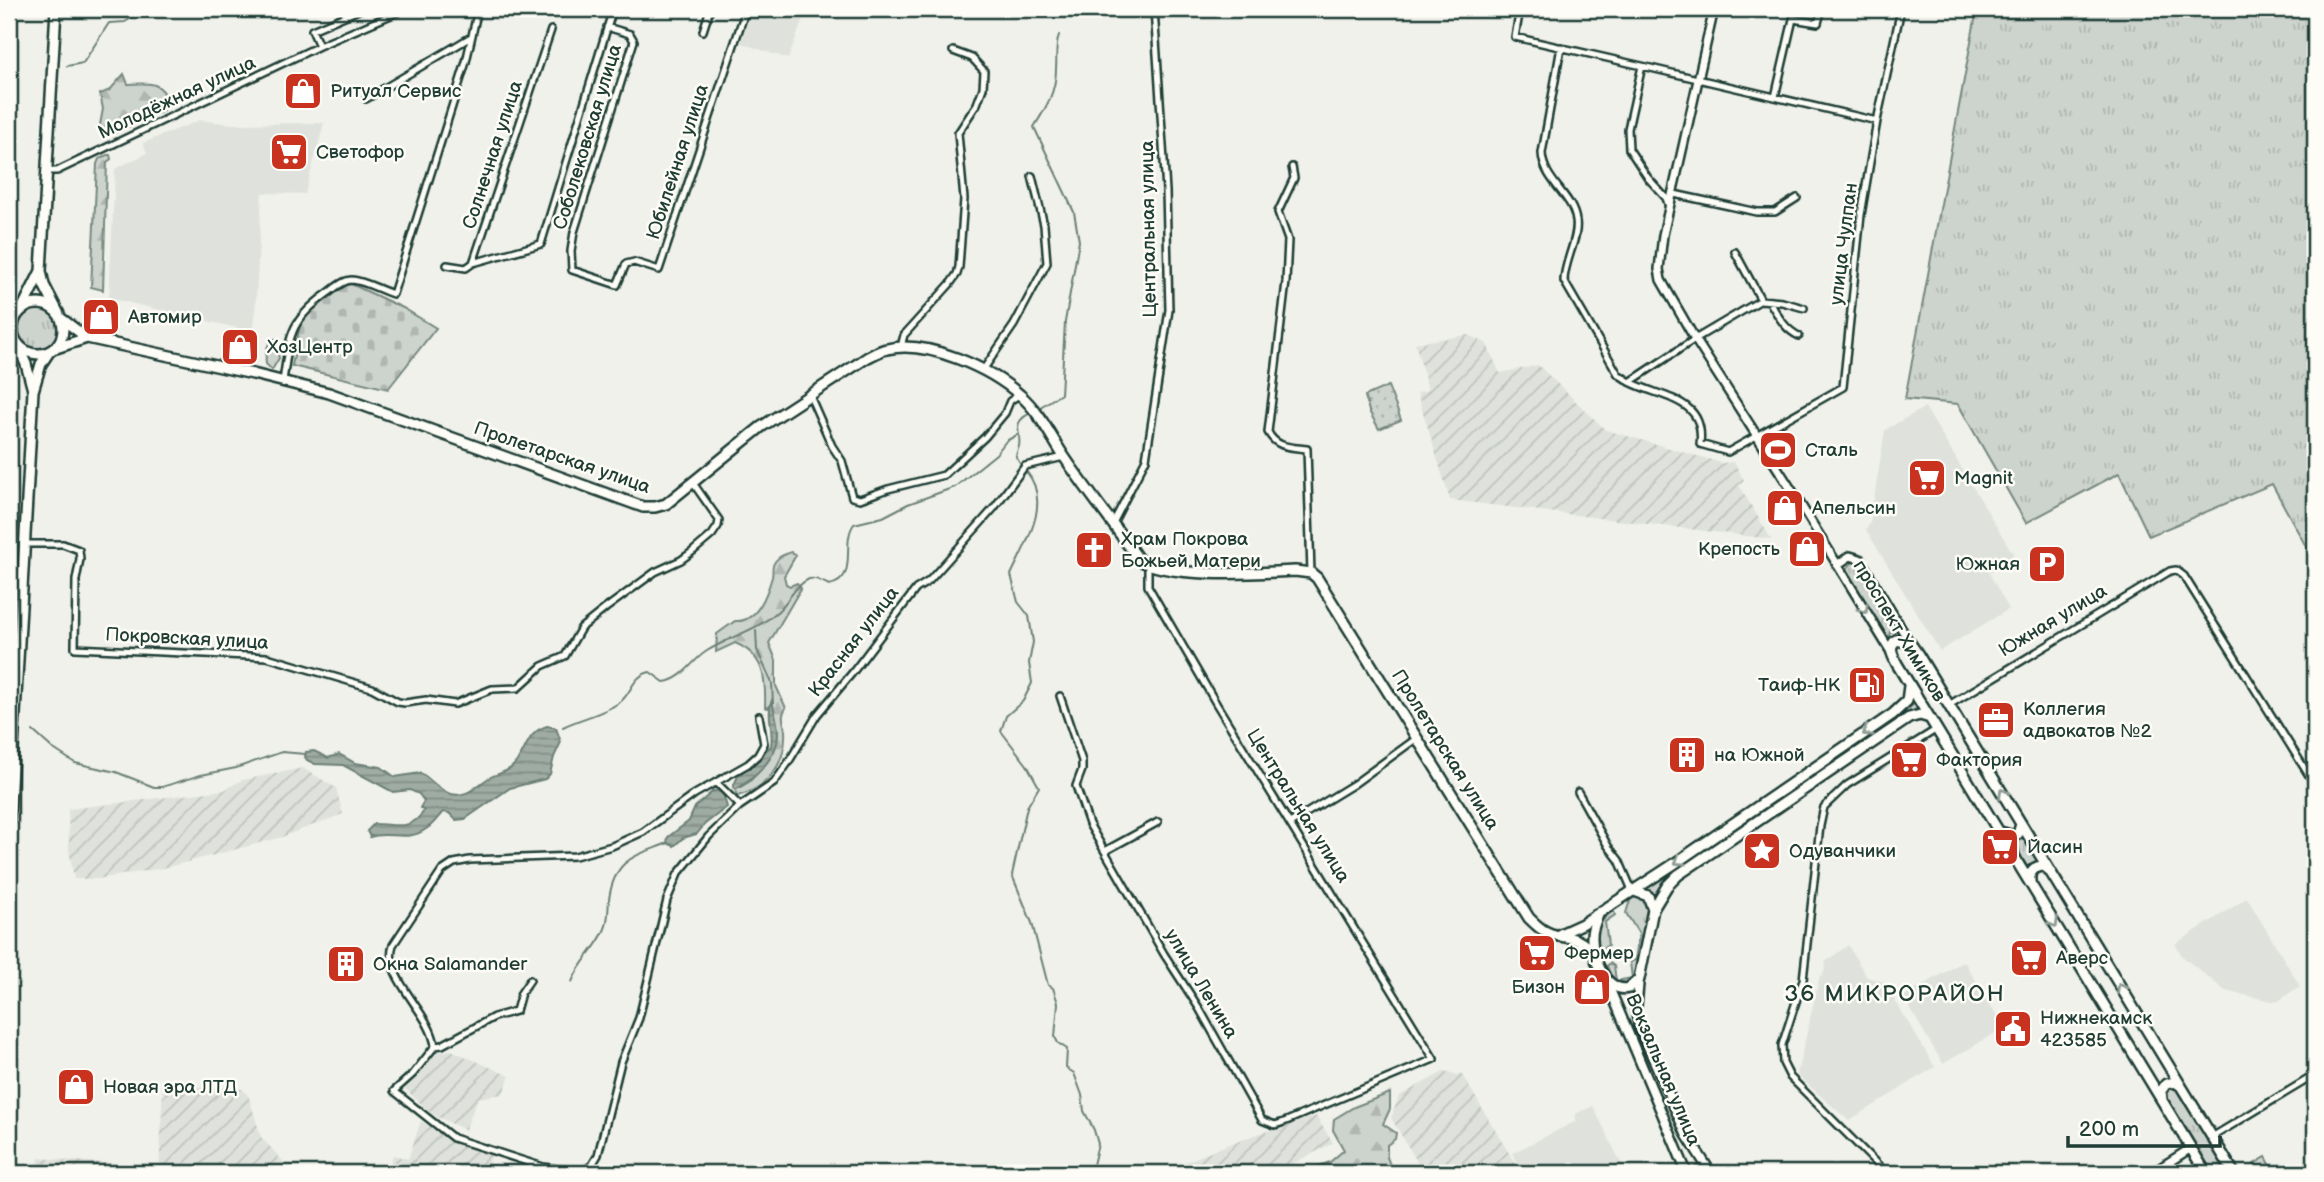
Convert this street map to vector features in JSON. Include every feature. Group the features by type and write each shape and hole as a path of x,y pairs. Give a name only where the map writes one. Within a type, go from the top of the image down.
{"main road":[{"path":"9,822 33,391 41,364 63,334 60,317 44,285 41,271 56,9"},
{"path":"33,391 26,364 12,335 16,313 32,292 41,271"},
{"path":"16,313 32,304 52,307 60,317 87,338"},
{"path":"12,335 28,352 37,354 87,338"},
{"name":"Пролетарская улица","path":"87,338 329,393 643,507 666,504 761,427 868,357 886,349 924,349 942,353 982,371 1020,394 1031,405 1064,457 1138,559 1148,566"},
{"path":"1148,566 1183,571 1311,573"},
{"name":"Пролетарская улица","path":"1311,573 1317,578 1529,918 1542,930 1578,939 1594,954"},
{"path":"1891,653 1892,644 1896,640 1910,643"},
{"name":"проспект Химиков","path":"1910,643 2234,1173"},
{"name":"проспект Химиков","path":"1891,653 2206,1173"},
{"path":"1557,935 1598,914 1893,714 1907,701 1909,684"},
{"path":"1653,909 1667,886 1678,875 1909,719 1920,715 1930,718"},
{"path":"1775,794 1782,797 1783,805"},
{"path":"2000,832 2014,836 2018,834 2021,824"},
{"path":"2031,884 2030,875 2035,868 2044,866 2050,872"},
{"path":"1632,890 1648,896 1653,909"},
{"name":"Вокзальная улица","path":"1653,909 1639,979 1636,1013 1639,1026 1686,1134 1711,1173"},
{"name":"Вокзальная улица","path":"1598,914 1592,932 1594,954 1687,1173"},
{"name":"Вокзальная улица","path":"1606,980 1616,988 1624,990 1639,979"},
{"path":"2162,1100 2161,1091 2166,1084 2175,1082 2182,1088"},
{"name":"Вокзальная улица","path":"1695,1173 1711,1173"}],"street":[{"path":"319,46 312,30 360,9"},
{"name":"Молодёжная улица","path":"47,170 57,171 319,46 405,9"},
{"path":"283,381 290,334 297,319 312,304 345,281 354,280 393,294 466,62 478,9"},
{"path":"447,265 466,268 541,244 613,9"},
{"path":"703,31 710,9"},
{"path":"739,9 745,12"},
{"name":"Центральная улица","path":"1113,523 1146,459 1169,310 1166,191 1154,9"},
{"path":"1520,9 1515,37 1877,121"},
{"path":"1714,9 1670,210 1659,269 1661,280 1837,565"},
{"path":"1775,97 1793,19 1818,23 1822,9"},
{"name":"улица Чулпан","path":"1758,437 1837,391 1844,384 1861,215 1877,121 1901,9"},
{"name":"Юбилейная улица","path":"617,285 626,264 634,262 659,271 745,12"},
{"name":"Соболековская улица","path":"607,27 630,34 634,41 571,251 572,270 617,285"},
{"name":"Солнечная улица","path":"473,264 551,30"},
{"path":"366,99 471,37"},
{"path":"1561,47 1542,153 1543,167 1571,208 1577,224 1564,269 1564,281 1618,374 1630,382 1688,405 1702,429 1700,444 1728,453 1758,437"},
{"path":"901,347 904,335 950,284 959,267 964,199 958,133 977,104 985,71 972,58 953,51"},
{"path":"1642,66 1629,129 1629,149 1648,178 1666,198 1670,210"},
{"path":"1293,167 1294,178 1278,212 1288,240 1286,282 1268,432 1273,442 1307,449 1311,573"},
{"path":"982,371 1014,325 1047,263 1044,225 1032,176"},
{"path":"1674,194 1744,211 1775,212 1797,198"},
{"path":"1630,382 1761,300 1735,252"},
{"name":"улица Чулпан","path":"1761,300 1804,308"},
{"path":"1769,301 1790,332 1799,336"},
{"path":"810,396 832,446 842,461 852,496 860,499 944,475 985,437 1005,413 1010,401 1020,394"},
{"name":"Красная улица","path":"541,1170 582,1172 592,1166 598,1155 621,1062 639,1017 657,936 678,874 709,836 740,806 774,783 817,715 853,672 889,622 916,589 929,581 994,508 1025,466 1064,457"},
{"name":"Покровская улица","path":"25,544 64,544 79,550 75,648 267,657 372,688 398,702 426,700 455,704 492,689 518,688 542,666 565,656 581,628 655,572 681,560 712,535 719,520 693,484"},
{"name":"проспект Химиков","path":"1891,653 1837,565 1850,556 1860,559 1910,643"},
{"name":"Центральная улица","path":"1148,566 1148,586 1217,705 1434,1059 1275,1125"},
{"name":"Южная улица","path":"1949,705 2170,571 2176,570 2184,576 2315,785"},
{"name":"улица Ленина","path":"1060,696 1069,715 1082,761 1082,770 1076,786 1089,824 1262,1119 1275,1125"},
{"path":"541,1170 453,1138 394,1091 435,1046 425,1017 402,987 390,955 396,938 442,871 454,863 575,856 594,852 643,832 695,794 740,769 758,755 764,744 759,716"},
{"path":"1886,1173 1790,1077 1783,1063 1782,1045 1804,980 1824,807 1847,785 1937,729"},
{"path":"1290,823 1354,783 1417,738"},
{"path":"716,782 740,806"},
{"path":"1578,792 1608,846 1619,860 1632,890"},
{"path":"1105,851 1158,822"},
{"path":"435,1046 442,1045 494,1017 516,1011 530,980"},
{"path":"2212,1137 2315,1075"},
{"path":"2152,1173 2191,1149"}],"shaded area":[{"path":"751,9 807,9 788,59 741,43"},
{"path":"200,120 233,124 324,123 305,194 262,193 254,332 109,298 115,169 147,153 143,143"},
{"path":"1468,335 1486,343 1500,373 1538,365 1606,430 1722,463 1734,462 1744,480 1739,485 1771,539 1450,500 1417,393 1428,390 1415,343"},
{"path":"1925,407 2015,557 1989,573 2009,609 1940,651 1866,530 1870,523 1885,430"},
{"path":"772,700 778,733 774,751 757,774 735,790 733,787 738,776 771,746"},
{"path":"547,726 556,728 561,742 550,774 545,779 510,788 465,819 456,820 449,813 443,812 419,833 405,836 370,837 367,831 374,824 402,825 419,818 424,811 420,808 424,801 419,794 410,790 393,792 343,765 315,764 305,757 306,752 314,751 328,758 339,754 355,763 381,767 395,777 420,773 447,792 457,795 472,790 492,776 511,768 535,733"},
{"path":"303,768 336,788 343,814 279,838 164,868 97,879 74,879 69,850 68,809 224,790 242,780"},
{"path":"718,790 723,794 727,807 697,834 683,838 674,846 667,843 668,837 689,821 695,807 713,791"},
{"path":"2247,898 2300,986 2277,1002 2225,991 2182,956 2175,944"},
{"path":"1848,945 1867,977 1884,982 1935,1067 1849,1121 1797,1075 1825,962"},
{"path":"1964,961 2004,1028 1943,1064 1903,997"},
{"path":"451,1050 510,1076 503,1094 478,1098 465,1130 432,1114 403,1087 419,1073 434,1052"},
{"path":"1445,1071 1457,1075 1461,1073 1521,1173 1424,1173 1391,1118 1399,1096"},
{"path":"163,1085 243,1089 249,1097 261,1137 284,1162 282,1173 159,1173"},
{"path":"1593,1106 1626,1173 1523,1173 1512,1153 1576,1121 1575,1114"},
{"path":"1316,1116 1333,1143 1275,1173 1174,1173 1171,1168 1239,1140"},
{"path":"421,1121 452,1141 492,1154 486,1173 387,1173 393,1155 408,1159"},
{"path":"39,1158 155,1167 155,1173 38,1173"}],"green space":[{"path":"1977,9 2315,9 2315,563 2272,484 2149,536 2119,473 2026,523 1958,404 1905,399"},
{"path":"124,74 128,84 147,83 157,86 168,101 163,111 107,136 100,125 103,109 100,94 110,90"},
{"path":"110,155 111,159 107,162 103,290 91,287 97,164 99,159"},
{"path":"349,283 403,308 436,328 388,389 292,366 301,319"},
{"path":"38,306 53,312 59,327 53,342 38,348 23,342 17,327 23,312"},
{"path":"273,339 277,339 279,358 272,370 266,364 266,357 267,347"},
{"path":"1388,386 1401,420 1379,429 1369,411 1365,396"},
{"path":"791,552 796,555 784,576 786,584 790,586 797,583 801,588 769,643 776,660 776,686 786,708 783,716 783,753 767,780 737,796 735,790 749,782 762,768 778,731 772,701 768,708 765,707 764,677 758,661 745,648 735,643 716,652 717,634 735,621 743,620 755,612 767,591 774,562"},
{"path":"1853,562 1860,563 1900,632 1890,632 1888,640 1846,569"},
{"path":"1916,703 1918,706 1915,711 1788,799 1785,793"},
{"path":"1778,797 1782,800 1693,864 1656,900 1643,887"},
{"path":"2024,833 2039,864 2028,870 2014,841 2019,840"},
{"path":"1637,896 1644,898 1649,905 1635,978 1621,986 1614,983 1607,966 1610,963 1614,966 1616,981 1632,978 1630,962 1635,960 1639,934 1626,913 1630,900"},
{"path":"1611,912 1615,915 1605,922 1608,945 1601,950 1596,942 1599,923"},
{"path":"2171,1086 2177,1087 2229,1173 2212,1173 2166,1097 2167,1089"},
{"path":"1390,1093 1390,1109 1383,1124 1396,1133 1395,1139 1387,1145 1387,1157 1393,1173 1300,1173 1330,1162 1344,1150 1333,1130 1334,1119 1354,1107"},
{"path":"2266,1157 2275,1173 2259,1173 2254,1164"}],"waterway":[{"path":"67,66 83,63 109,23 125,22 147,9"},
{"path":"1037,409 1061,394 1065,322 1079,241 1074,212 1034,127 1054,85 1059,35"},
{"path":"1021,465 1016,457 1019,446 1018,428 1021,420 1032,412"},
{"path":"563,727 614,706 644,674 650,672 664,682 677,677 707,651 770,618 800,585 809,579 829,585 838,581 847,568 850,532 854,524 883,517 908,504 955,487 996,454 1006,441 1017,435"},
{"path":"1026,471 1034,483 1037,510 1029,537 1011,575 1018,602 1029,616 1033,642 1029,663 1032,683 1023,701 1006,716 1001,731 1027,765 1039,787 1027,807 1012,875 1032,923 1048,985 1053,988 1058,1003 1055,1037 1058,1043 1067,1049 1066,1068 1074,1073 1082,1095 1084,1111 1098,1144 1091,1173"},
{"path":"756,630 757,650 772,683 773,704"},
{"path":"33,731 75,763 116,772 154,787 236,768 282,752 305,754"},
{"path":"572,982 606,927 609,899 616,874 637,855 668,843"}],"place":[{"name":"Ритуал Сервис","path":"303,91"},
{"name":"Светофор","path":"289,152"},
{"name":"Автомир","path":"101,317"},
{"name":"ХозЦентр","path":"240,347"},
{"name":"Сталь","path":"1778,450"},
{"name":"Magnit","path":"1927,478"},
{"name":"Апельсин","path":"1785,508"},
{"name":"Крепость","path":"1807,549"},
{"name":"Храм Покрова Божьей Матери","path":"1094,550"},
{"name":"Южная","path":"2047,564"},
{"name":"Таиф-НК","path":"1867,685"},
{"name":"Коллегия адвокатов №2","path":"1996,720"},
{"name":"на Южной","path":"1687,755"},
{"name":"Фактория","path":"1909,760"},
{"name":"Йасин","path":"2000,847"},
{"name":"Одуванчики","path":"1762,851"},
{"name":"Фермер","path":"1537,953"},
{"name":"Аверс","path":"2029,958"},
{"name":"Окна Salamander","path":"346,964"},
{"name":"Бизон","path":"1592,987"},
{"name":"Нижнекамск 423585","path":"2013,1029"},
{"name":"Новая эра ЛТД","path":"76,1087"}],"district":[{"name":"36 МИКРОРАЙОН","path":"1895,994"}]}
